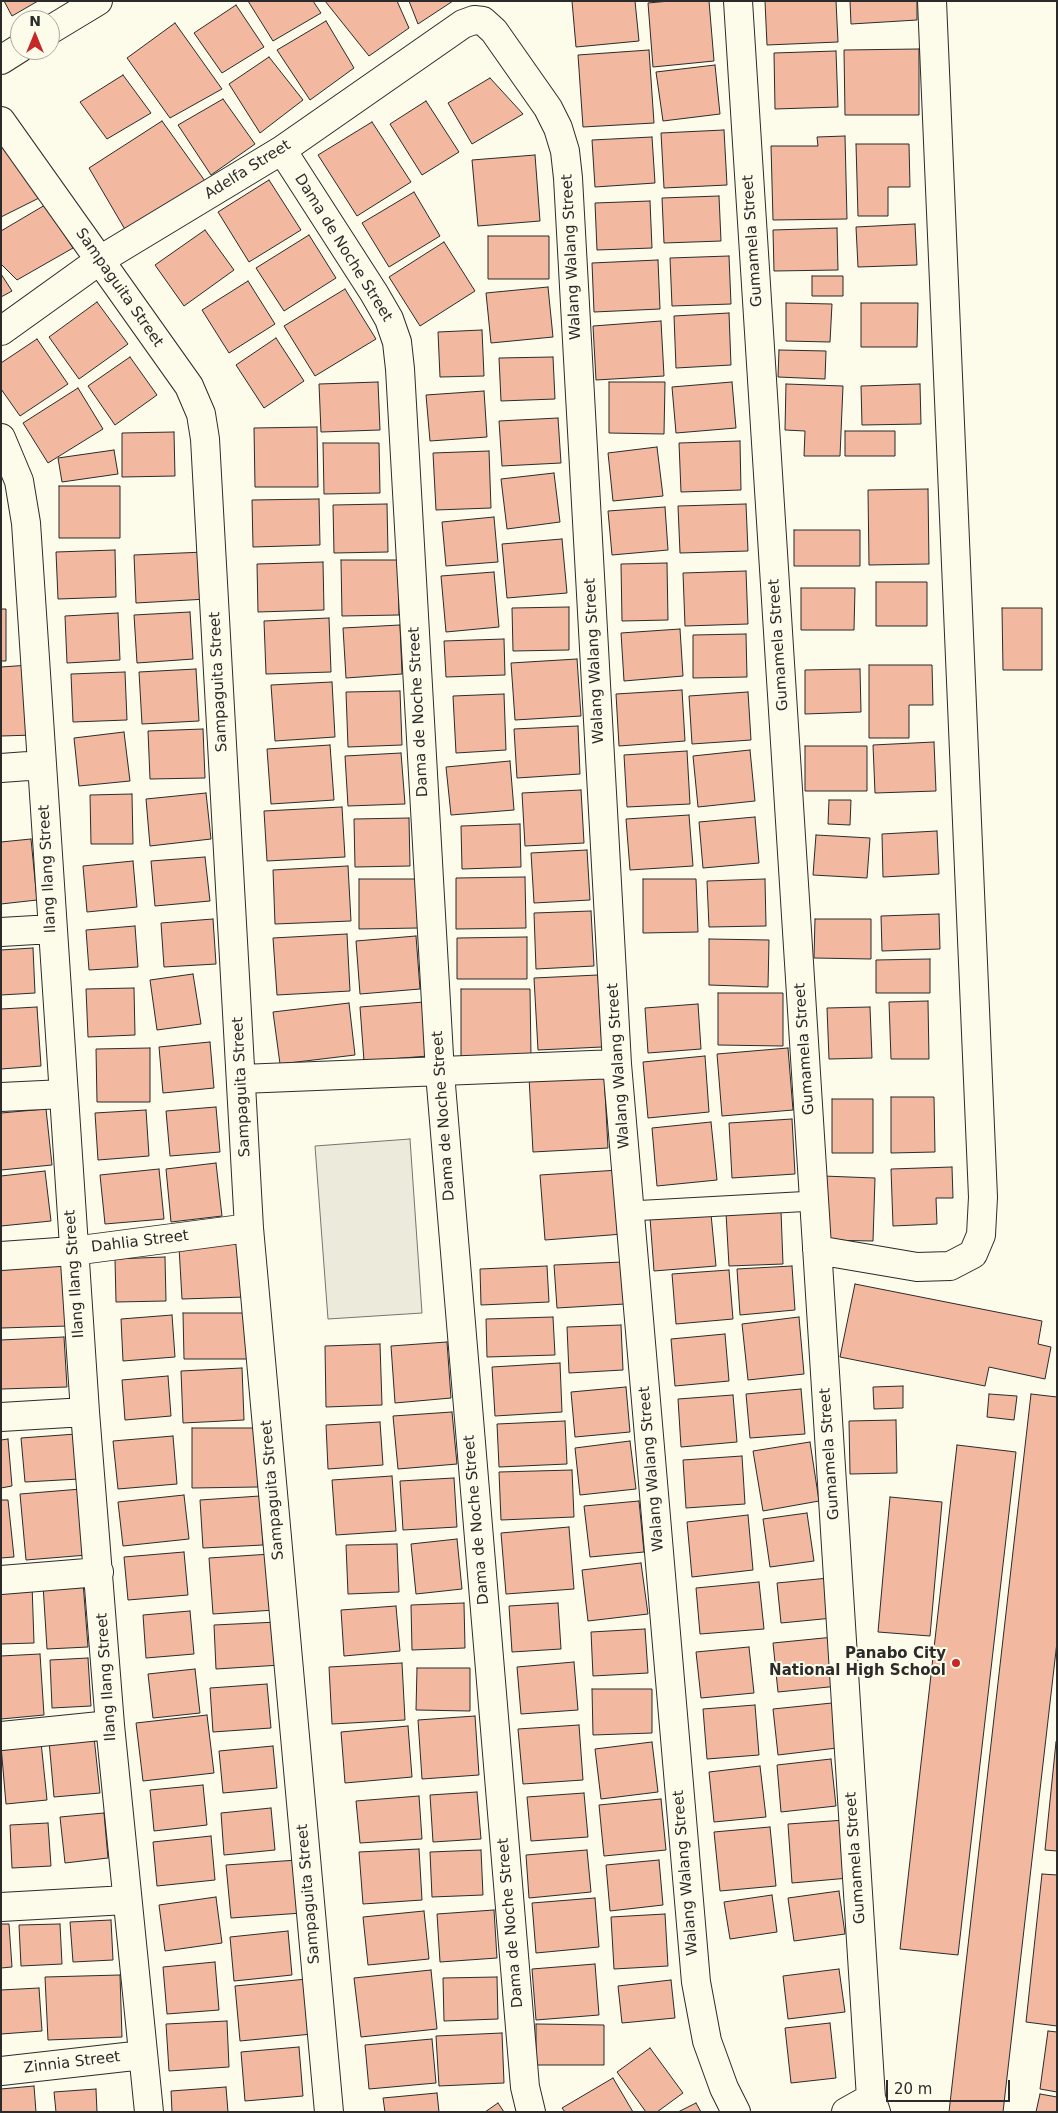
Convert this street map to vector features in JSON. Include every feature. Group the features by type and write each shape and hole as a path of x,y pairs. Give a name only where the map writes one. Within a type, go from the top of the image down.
{"street":[{"path":"60,24 98,1"},
{"name":"Gumamela Street","path":"738,1 817,1250 874,2105"},
{"path":"817,1250 917,1267 950,1266 973,1254 981,1235 983,1187 932,1"},
{"name":"Adelfa Street","path":"1,331 100,260 282,150 463,24 474,20 483,21 494,32"},
{"name":"Walang Walang Street","path":"494,32 548,108 558,128 565,151 617,1064 696,1982 707,2041 736,2112"},
{"name":"Sampaguita Street","path":"1,121 189,386 201,414 208,472 249,1228 330,2112"},
{"name":"Dama de Noche Street","path":"282,150 389,319 397,342 401,379 440,1072 525,2087 531,2112"},
{"name":"Ilang Ilang Street","path":"1,438 19,480 26,523 85,1412 110,1725 126,1900 149,2112"},
{"path":"1,768 42,765"},
{"path":"1,932 52,929"},
{"path":"241,1079 617,1064"},
{"path":"1,1097 64,1094"},
{"name":"Dahlia Street","path":"1,1256 73,1251 249,1228"},
{"path":"1,1417 85,1412"},
{"path":"1,1580 99,1572"},
{"path":"1,1736 110,1725"},
{"path":"1,1907 126,1900"},
{"name":"Zinnia Street","path":"1,2071 143,2055"},
{"path":"846,2112 874,2105"}],"lane":[{"path":"630,1211 814,1201"}],"shaded area":[{"path":"410,1139 422,1313 328,1319 315,1146"}],"building":[{"path":"4,1 38,1 22,10 10,10 10,12"},
{"path":"248,1 313,1 321,13 273,41"},
{"path":"325,1 397,1 409,28 369,56"},
{"path":"409,1 453,1 418,24"},
{"path":"572,1 635,1 639,41 576,47"},
{"path":"709,1 714,61 653,67 648,3"},
{"path":"765,1 836,1 838,42 767,45"},
{"path":"850,1 917,1 917,20 851,24"},
{"path":"236,5 264,47 222,73 194,33"},
{"path":"326,21 354,68 310,100 277,50"},
{"path":"175,23 222,89 170,118 127,58"},
{"path":"919,49 919,115 845,115 844,50"},
{"path":"649,50 654,123 583,127 578,55"},
{"path":"836,51 838,107 775,109 774,53"},
{"path":"269,57 303,100 260,133 229,84"},
{"path":"715,65 720,114 663,121 656,72"},
{"path":"123,75 151,113 107,139 80,102"},
{"path":"490,78 523,114 472,144 448,103"},
{"path":"223,99 255,144 211,175 178,125"},
{"path":"426,101 459,152 422,175 390,124"},
{"path":"162,121 210,188 130,238 89,168"},
{"path":"372,122 411,182 357,216 318,155"},
{"path":"724,130 727,185 664,188 661,133"},
{"path":"1,131 47,194 1,217"},
{"path":"845,136 847,219 773,220 771,146 818,146 817,137"},
{"path":"652,137 655,183 595,187 592,140"},
{"path":"856,144 909,144 910,187 888,187 888,216 858,216"},
{"path":"535,155 540,221 478,226 472,160"},
{"path":"269,180 301,230 249,262 218,212"},
{"path":"414,192 440,236 389,267 362,223"},
{"path":"719,196 721,241 664,243 662,198"},
{"path":"650,201 652,248 597,250 595,203"},
{"path":"45,205 73,248 17,280 1,264 1,231"},
{"path":"915,224 917,265 858,267 856,227"},
{"path":"837,228 838,270 774,271 773,230"},
{"path":"205,230 234,270 184,306 155,265"},
{"path":"309,235 336,278 284,311 256,268"},
{"path":"488,236 549,236 549,279 488,279"},
{"path":"444,242 475,291 420,326 389,277"},
{"path":"729,256 731,304 672,306 670,258"},
{"path":"658,260 660,309 594,312 592,263"},
{"path":"1,274 12,291 1,297"},
{"path":"812,276 843,276 843,296 812,296"},
{"path":"248,281 275,324 229,353 202,310"},
{"path":"548,287 553,337 491,343 486,293"},
{"path":"345,289 376,339 315,376 284,326"},
{"path":"97,302 128,344 79,379 49,337"},
{"path":"786,303 832,304 830,342 786,341"},
{"path":"861,303 918,303 917,347 861,347"},
{"path":"729,313 731,365 676,368 674,316"},
{"path":"661,321 664,376 596,380 593,326"},
{"path":"482,330 484,376 440,377 438,332"},
{"path":"276,338 304,381 264,408 236,365"},
{"path":"37,339 68,384 20,416 1,389 1,363"},
{"path":"779,350 826,351 825,379 778,377"},
{"path":"130,357 157,395 115,425 88,386"},
{"path":"553,357 555,399 501,401 499,358"},
{"path":"378,382 380,430 321,432 319,384"},
{"path":"609,382 665,382 664,434 609,433"},
{"path":"732,382 736,428 676,433 672,387"},
{"path":"786,384 843,386 840,456 804,456 805,431 785,430"},
{"path":"920,384 921,424 862,425 861,386"},
{"path":"78,388 103,429 48,463 23,423"},
{"path":"484,391 487,437 430,441 426,395"},
{"path":"558,418 561,463 502,466 499,421"},
{"path":"317,427 318,487 255,487 254,428"},
{"path":"845,431 895,431 895,456 845,456"},
{"path":"174,432 175,476 122,477 122,433"},
{"path":"740,441 741,490 681,492 679,443"},
{"path":"323,443 379,443 380,493 324,494"},
{"path":"657,447 663,496 613,501 608,453"},
{"path":"114,450 118,474 62,482 58,458"},
{"path":"489,451 491,508 436,510 433,453"},
{"path":"554,473 560,522 507,529 501,479"},
{"path":"59,486 120,486 120,538 59,538"},
{"path":"928,489 929,564 869,565 868,490"},
{"path":"319,499 320,545 253,547 252,500"},
{"path":"387,504 388,552 334,553 333,505"},
{"path":"746,504 748,551 680,553 678,506"},
{"path":"665,507 668,550 612,555 608,511"},
{"path":"494,517 498,562 446,566 442,522"},
{"path":"794,530 860,530 860,566 794,566"},
{"path":"562,539 567,593 507,598 502,544"},
{"path":"115,550 116,597 58,599 56,552"},
{"path":"205,552 207,599 136,603 134,555"},
{"path":"341,560 398,560 399,615 342,616"},
{"path":"323,562 324,610 258,612 257,564"},
{"path":"667,563 668,620 622,621 621,564"},
{"path":"746,571 748,624 685,626 683,573"},
{"path":"494,572 499,627 446,632 441,576"},
{"path":"876,582 927,582 927,626 876,626"},
{"path":"801,588 855,588 854,630 801,630"},
{"path":"569,607 569,650 513,651 512,608"},
{"path":"1002,608 1042,608 1042,670 1003,670"},
{"path":"1,609 6,609 6,661 1,661"},
{"path":"190,612 193,659 137,663 134,615"},
{"path":"118,613 120,660 67,663 65,616"},
{"path":"329,618 331,672 266,674 264,621"},
{"path":"400,625 402,674 346,678 343,628"},
{"path":"680,629 683,676 624,681 621,633"},
{"path":"746,634 747,677 693,678 693,635"},
{"path":"504,639 505,675 446,677 444,641"},
{"path":"577,659 581,716 515,720 511,663"},
{"path":"30,665 34,735 1,736 1,667"},
{"path":"869,665 932,665 933,705 909,705 909,738 869,738"},
{"path":"196,669 199,721 142,724 139,672"},
{"path":"860,669 861,712 805,714 805,670"},
{"path":"125,672 127,720 73,722 71,674"},
{"path":"332,682 335,737 275,741 271,685"},
{"path":"682,690 685,741 619,746 616,694"},
{"path":"400,691 402,745 348,747 346,692"},
{"path":"748,692 751,740 692,744 689,696"},
{"path":"504,694 506,750 456,753 453,696"},
{"path":"578,726 580,774 517,778 514,729"},
{"path":"203,729 205,778 150,779 148,731"},
{"path":"124,732 130,781 79,786 74,738"},
{"path":"934,742 936,791 875,793 873,745"},
{"path":"330,745 334,800 271,804 267,749"},
{"path":"805,746 867,746 867,791 805,791"},
{"path":"750,750 755,801 698,807 693,756"},
{"path":"687,751 690,804 627,807 624,755"},
{"path":"401,753 405,804 348,806 345,756"},
{"path":"510,761 514,810 451,815 446,767"},
{"path":"581,790 584,843 525,846 522,793"},
{"path":"206,793 211,839 150,846 146,799"},
{"path":"132,794 133,844 91,844 90,795"},
{"path":"829,800 851,800 850,825 828,824"},
{"path":"342,807 345,857 267,861 264,811"},
{"path":"689,815 693,866 630,870 626,819"},
{"path":"755,817 759,863 703,868 699,822"},
{"path":"409,818 410,866 355,867 354,819"},
{"path":"520,824 521,867 462,869 461,826"},
{"path":"937,831 939,874 883,877 882,834"},
{"path":"816,835 870,838 867,878 813,875"},
{"path":"31,839 37,900 1,904 1,842"},
{"path":"587,850 590,900 534,903 531,853"},
{"path":"205,857 210,901 155,906 151,861"},
{"path":"133,861 137,907 87,912 83,866"},
{"path":"348,866 351,921 275,924 273,870"},
{"path":"525,877 526,928 456,929 456,878"},
{"path":"359,879 418,879 418,928 359,929"},
{"path":"643,879 696,879 698,932 643,933"},
{"path":"765,879 766,926 709,927 707,881"},
{"path":"591,911 594,966 536,969 534,913"},
{"path":"939,914 940,949 882,951 881,916"},
{"path":"213,919 216,964 164,967 161,923"},
{"path":"815,919 871,919 871,959 814,958"},
{"path":"135,926 138,967 89,970 86,930"},
{"path":"347,934 350,991 277,995 273,938"},
{"path":"416,936 420,989 360,994 356,941"},
{"path":"527,937 527,979 457,979 457,938"},
{"path":"709,939 769,940 768,987 709,985"},
{"path":"33,948 35,993 1,995 1,950"},
{"path":"930,959 930,993 876,993 876,960"},
{"path":"193,974 201,1024 157,1030 150,980"},
{"path":"598,975 602,1047 538,1050 534,978"},
{"path":"134,988 135,1035 88,1037 86,989"},
{"path":"461,989 530,989 531,1056 461,1057"},
{"path":"718,993 783,993 783,1046 718,1045"},
{"path":"928,1001 929,1059 891,1059 889,1002"},
{"path":"424,1002 428,1056 364,1061 360,1007"},
{"path":"349,1003 355,1055 280,1064 273,1012"},
{"path":"698,1004 701,1049 648,1053 645,1008"},
{"path":"37,1007 41,1066 1,1069 1,1009"},
{"path":"870,1007 872,1058 829,1059 827,1008"},
{"path":"210,1042 214,1088 163,1093 159,1047"},
{"path":"150,1048 150,1102 97,1102 96,1049"},
{"path":"788,1048 793,1110 722,1116 717,1054"},
{"path":"705,1056 709,1112 648,1118 643,1062"},
{"path":"604,1073 608,1148 533,1152 529,1077"},
{"path":"891,1097 934,1097 935,1152 891,1153"},
{"path":"832,1099 873,1099 873,1153 832,1153"},
{"path":"216,1107 220,1152 170,1156 166,1111"},
{"path":"46,1109 52,1165 1,1170 1,1113"},
{"path":"146,1110 149,1156 98,1160 95,1113"},
{"path":"792,1119 795,1174 732,1178 729,1123"},
{"path":"711,1122 717,1180 657,1186 652,1128"},
{"path":"216,1163 222,1216 171,1222 166,1169"},
{"path":"952,1167 953,1198 936,1198 937,1224 893,1226 891,1169"},
{"path":"159,1169 164,1219 105,1224 100,1175"},
{"path":"619,1170 623,1234 545,1240 540,1175"},
{"path":"45,1171 51,1221 1,1226 1,1176"},
{"path":"823,1176 875,1178 873,1241 821,1240"},
{"path":"781,1211 783,1264 729,1266 726,1213"},
{"path":"711,1214 716,1266 654,1271 650,1218"},
{"path":"242,1244 245,1297 182,1299 179,1247"},
{"path":"165,1257 166,1301 116,1302 115,1259"},
{"path":"623,1262 625,1304 557,1308 554,1265"},
{"path":"67,1266 68,1326 1,1328 1,1267"},
{"path":"547,1266 549,1302 481,1305 480,1269"},
{"path":"792,1266 795,1310 740,1315 737,1269"},
{"path":"729,1270 733,1319 676,1324 672,1274"},
{"path":"855,1284 1042,1321 1038,1344 1051,1347 1045,1379 989,1367 985,1386 840,1357"},
{"path":"183,1313 253,1313 253,1359 184,1359"},
{"path":"172,1315 175,1357 123,1361 121,1319"},
{"path":"553,1317 555,1355 487,1357 486,1319"},
{"path":"799,1317 804,1374 748,1380 742,1324"},
{"path":"621,1325 623,1370 569,1373 567,1327"},
{"path":"725,1334 729,1381 675,1386 671,1339"},
{"path":"64,1337 67,1387 1,1389 1,1340"},
{"path":"447,1342 451,1398 395,1403 391,1346"},
{"path":"380,1344 382,1405 326,1407 325,1346"},
{"path":"560,1363 562,1412 495,1416 492,1367"},
{"path":"242,1368 244,1420 183,1423 181,1371"},
{"path":"168,1376 171,1416 125,1420 122,1380"},
{"path":"903,1386 903,1408 874,1409 873,1387"},
{"path":"626,1387 630,1432 575,1437 571,1392"},
{"path":"801,1389 805,1434 750,1438 746,1394"},
{"path":"989,1394 1017,1396 1014,1420 987,1417"},
{"path":"1031,1394 1057,1397 1057,1642 1003,2112 949,2112"},
{"path":"733,1395 737,1442 681,1447 678,1399"},
{"path":"452,1412 457,1464 398,1469 393,1416"},
{"path":"896,1420 897,1473 850,1474 849,1421"},
{"path":"565,1421 567,1464 499,1467 497,1424"},
{"path":"380,1422 383,1465 328,1469 326,1425"},
{"path":"192,1428 258,1428 258,1487 192,1488"},
{"path":"76,1434 79,1479 25,1482 21,1438"},
{"path":"173,1436 177,1484 118,1489 113,1441"},
{"path":"8,1439 12,1486 1,1488 1,1440"},
{"path":"630,1441 636,1489 580,1495 575,1448"},
{"path":"810,1442 819,1501 763,1511 753,1451"},
{"path":"957,1445 1016,1452 958,1955 900,1949"},
{"path":"742,1456 745,1504 686,1508 683,1460"},
{"path":"572,1470 574,1517 501,1520 499,1472"},
{"path":"392,1476 396,1531 336,1535 332,1480"},
{"path":"454,1478 457,1527 403,1530 400,1481"},
{"path":"81,1489 87,1555 26,1560 20,1494"},
{"path":"184,1495 189,1539 123,1546 118,1502"},
{"path":"260,1496 263,1545 203,1548 200,1500"},
{"path":"890,1497 942,1502 930,1636 878,1632"},
{"path":"1,1500 8,1500 14,1557 1,1558"},
{"path":"639,1501 644,1552 590,1557 584,1506"},
{"path":"807,1513 814,1561 770,1567 763,1519"},
{"path":"748,1515 753,1570 692,1577 687,1522"},
{"path":"569,1527 574,1589 506,1594 501,1533"},
{"path":"457,1539 462,1589 416,1594 411,1544"},
{"path":"397,1544 399,1592 348,1594 346,1545"},
{"path":"184,1552 188,1595 128,1600 124,1557"},
{"path":"271,1554 275,1610 213,1614 209,1558"},
{"path":"641,1563 648,1614 588,1621 582,1570"},
{"path":"829,1578 833,1618 781,1623 777,1583"},
{"path":"83,1582 88,1647 47,1649 43,1585"},
{"path":"759,1582 764,1629 700,1634 696,1588"},
{"path":"32,1584 34,1643 1,1644 1,1586"},
{"path":"464,1603 465,1648 412,1650 411,1605"},
{"path":"558,1603 561,1649 512,1652 509,1606"},
{"path":"396,1606 400,1651 344,1656 341,1610"},
{"path":"190,1611 194,1654 146,1658 143,1615"},
{"path":"278,1622 281,1665 216,1669 214,1625"},
{"path":"645,1629 648,1673 593,1676 591,1632"},
{"path":"834,1637 839,1686 778,1692 773,1643"},
{"path":"749,1647 754,1693 701,1698 696,1652"},
{"path":"40,1654 44,1715 1,1719 1,1656"},
{"path":"88,1658 91,1706 52,1708 50,1660"},
{"path":"574,1662 578,1710 521,1714 517,1667"},
{"path":"402,1663 405,1720 332,1724 329,1667"},
{"path":"417,1668 470,1668 470,1711 416,1710"},
{"path":"195,1669 200,1713 153,1718 148,1674"},
{"path":"267,1684 271,1728 213,1732 210,1688"},
{"path":"592,1689 652,1689 652,1733 593,1735"},
{"path":"832,1703 837,1748 778,1755 773,1709"},
{"path":"755,1705 759,1755 707,1759 703,1709"},
{"path":"207,1715 214,1773 143,1781 136,1723"},
{"path":"475,1716 479,1775 422,1779 418,1720"},
{"path":"579,1725 583,1780 523,1784 518,1729"},
{"path":"408,1726 412,1777 345,1783 341,1732"},
{"path":"94,1737 100,1793 54,1797 49,1741"},
{"path":"41,1742 47,1800 6,1804 1,1746"},
{"path":"652,1742 658,1792 601,1799 595,1749"},
{"path":"1057,1742 1057,1851 1045,1850"},
{"path":"273,1746 277,1788 223,1793 219,1751"},
{"path":"831,1759 836,1806 781,1812 777,1765"},
{"path":"760,1766 766,1817 714,1822 709,1772"},
{"path":"203,1785 207,1825 154,1831 150,1790"},
{"path":"477,1792 481,1839 433,1842 430,1795"},
{"path":"584,1793 588,1837 531,1841 527,1797"},
{"path":"419,1796 422,1839 360,1843 356,1801"},
{"path":"661,1799 666,1850 604,1856 599,1805"},
{"path":"271,1808 275,1850 224,1855 221,1813"},
{"path":"104,1813 108,1858 65,1863 60,1817"},
{"path":"845,1820 849,1878 792,1883 788,1824"},
{"path":"48,1823 51,1866 12,1868 10,1825"},
{"path":"770,1827 776,1886 720,1891 714,1832"},
{"path":"211,1836 215,1880 157,1886 153,1842"},
{"path":"419,1849 422,1900 363,1904 359,1852"},
{"path":"481,1850 483,1895 432,1897 430,1852"},
{"path":"587,1850 591,1892 529,1898 526,1855"},
{"path":"297,1860 302,1913 231,1918 226,1865"},
{"path":"659,1860 663,1905 610,1911 606,1865"},
{"path":"1042,1874 1057,1875 1057,2026 1026,2022"},
{"path":"839,1891 845,1934 794,1941 788,1898"},
{"path":"772,1895 777,1932 730,1939 724,1902"},
{"path":"216,1897 222,1943 165,1951 159,1905"},
{"path":"595,1898 599,1947 536,1953 532,1903"},
{"path":"494,1910 497,1958 440,1962 437,1914"},
{"path":"424,1911 429,1959 368,1965 363,1917"},
{"path":"665,1914 668,1966 614,1969 611,1917"},
{"path":"111,1920 113,1960 73,1962 70,1922"},
{"path":"1,1924 9,1924 12,1967 1,1968"},
{"path":"60,1924 62,1964 21,1966 19,1925"},
{"path":"288,1931 292,1975 234,1981 230,1937"},
{"path":"215,1962 219,2010 167,2014 163,1967"},
{"path":"595,1964 599,2015 536,2020 532,1969"},
{"path":"839,1969 845,2012 788,2019 783,1976"},
{"path":"431,1970 437,2029 361,2037 354,1978"},
{"path":"120,1975 122,2037 48,2040 45,1977"},
{"path":"497,1977 498,2019 444,2021 443,1978"},
{"path":"307,1979 312,2034 240,2041 235,1986"},
{"path":"671,1980 675,2018 622,2023 618,1986"},
{"path":"39,1988 42,2031 1,2034 1,1990"},
{"path":"227,2021 229,2067 169,2071 166,2024"},
{"path":"830,2023 836,2078 791,2083 785,2028"},
{"path":"536,2024 604,2025 604,2065 536,2065"},
{"path":"1048,2031 1057,2032 1057,2092 1040,2089"},
{"path":"502,2033 504,2083 439,2086 436,2036"},
{"path":"432,2039 436,2083 369,2089 365,2045"},
{"path":"299,2047 303,2096 245,2101 241,2052"},
{"path":"650,2048 683,2093 657,2112 646,2112 617,2072"},
{"path":"613,2078 633,2112 565,2112 562,2108"},
{"path":"34,2086 36,2112 1,2112 1,2089"},
{"path":"226,2087 228,2112 172,2112 171,2091"},
{"path":"96,2089 97,2112 56,2112 54,2092"},
{"path":"437,2093 439,2112 385,2112 383,2098"},
{"path":"1040,2094 1057,2097 1057,2112 1036,2112"},
{"path":"498,2103 504,2112 485,2112"},
{"path":"696,2103 701,2112 678,2112"}],"place":[{"name":"Panabo City National High School","path":"956,1663"}]}
